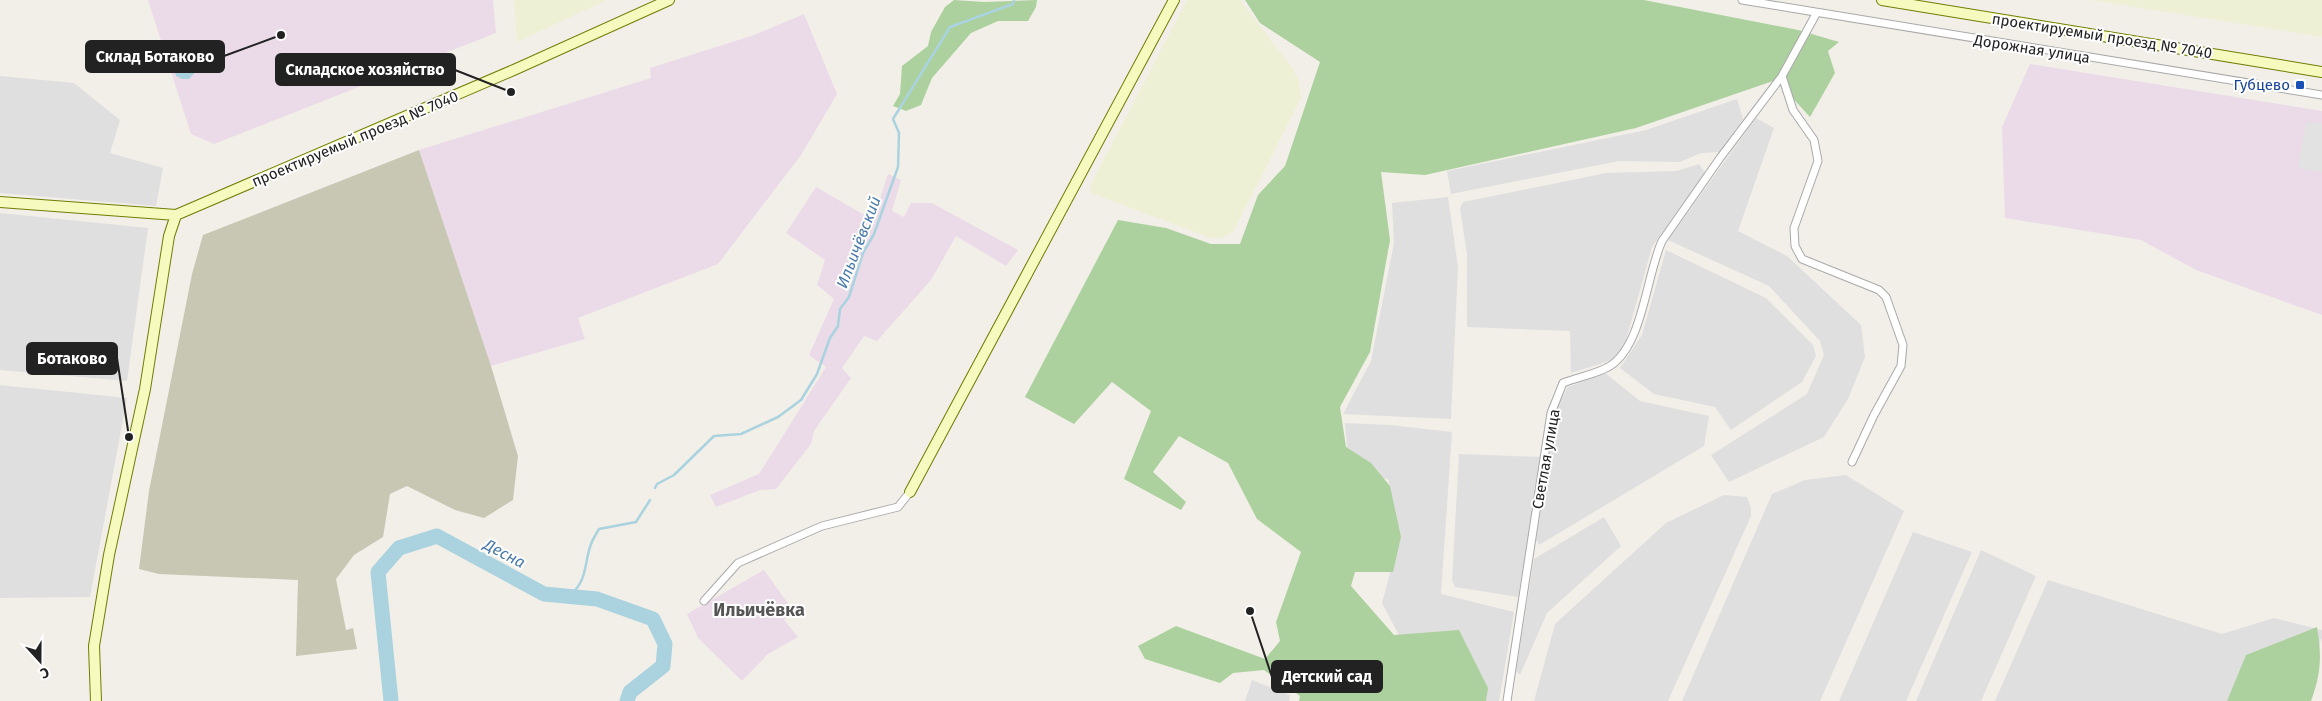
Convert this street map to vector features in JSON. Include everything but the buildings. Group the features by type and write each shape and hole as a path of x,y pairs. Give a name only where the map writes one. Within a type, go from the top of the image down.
{"main road":[{"name":"проектируемый проезд № 7040","path":"176,215 516,70 669,0"},
{"path":"910,492 1174,0"},
{"name":"проектируемый проезд № 7040","path":"1882,0 2322,72"},
{"path":"0,202 155,215 176,215 168,236 145,389 109,556 94,646 96,701"}],"street":[{"name":"Дорожная улица","path":"1742,0 1816,14 2322,95"},
{"name":"Светлая улица","path":"1507,701 1551,414 1563,383 1610,366 1626,350 1637,324 1656,253 1662,241 1720,158 1774,88 1816,14"},
{"path":"1782,76 1793,110 1814,140 1818,162 1794,228 1795,246 1802,258 1879,290 1886,297 1903,345 1901,366 1874,414 1852,462"},
{"path":"704,601 738,563 822,526 898,508 910,492"}],"shaded area":[{"path":"148,0 493,0 496,33 214,144 191,134"},
{"path":"514,0 607,0 517,42"},
{"path":"1187,0 1240,0 1293,69 1299,81 1301,98 1233,232 1221,238 1211,238 1091,193 1090,186"},
{"path":"2091,0 2322,0 2322,37"},
{"path":"804,14 837,94 801,155 718,264 578,318 585,339 491,366 419,150 651,78 650,68 754,35"},
{"path":"2030,64 2322,111 2322,315 2196,270 2141,240 2005,218 2002,127"},
{"path":"0,76 74,83 120,120 110,153 163,168 156,206 0,193"},
{"path":"1737,99 1743,119 1719,152 1701,153 1680,162 1619,161 1451,194 1447,171 1646,130"},
{"path":"1756,118 1774,128 1738,231 1787,256 1861,325 1865,357 1848,399 1824,437 1729,482 1711,455 1807,394 1824,355 1820,341 1769,286 1668,240"},
{"path":"2306,122 2322,124 2322,172 2298,168"},
{"path":"419,150 491,366 518,456 513,500 484,518 455,510 407,486 390,494 383,537 354,555 336,579 346,630 353,628 357,649 296,656 298,580 159,574 139,569 149,491 192,274 203,235"},
{"path":"1699,164 1705,173 1652,247 1624,347 1612,360 1571,373 1570,331 1467,327 1467,255 1460,208 1463,202 1606,173 1677,171"},
{"path":"888,174 901,180 892,211 904,217 911,203 932,203 1018,250 1006,266 956,236 931,280 877,341 864,336 842,368 851,378 814,431 811,444 776,489 760,490 716,507 710,495 759,474 826,367 809,355 834,299 817,285 825,260 786,233 816,187 873,220"},
{"path":"1448,197 1458,267 1451,419 1343,414 1371,361 1394,243 1392,203"},
{"path":"0,213 148,228 127,381 0,370"},
{"path":"1666,250 1766,298 1813,345 1816,356 1802,382 1731,430 1715,407 1654,394 1620,368 1642,335"},
{"path":"1605,373 1640,401 1709,416 1704,446 1539,545 1536,540 1558,405 1568,387"},
{"path":"0,385 127,398 90,597 0,598"},
{"path":"1345,423 1390,425 1452,432 1441,594 1514,612 1499,701 1473,701 1404,645 1382,603 1398,543 1389,480 1349,468"},
{"path":"1459,454 1542,457 1518,597 1455,587 1452,580"},
{"path":"1846,475 1904,511 1820,701 1682,701 1772,494 1805,480"},
{"path":"1724,495 1747,497 1751,508 1751,516 1668,701 1534,701 1555,624 1666,523"},
{"path":"1604,517 1621,546 1547,613 1520,675 1516,671 1534,559"},
{"path":"1913,532 1972,552 1906,701 1839,701"},
{"path":"1981,550 2036,576 1981,701 1916,701"},
{"path":"764,570 794,612 784,620 798,637 768,654 742,681 698,638 687,614"},
{"path":"2048,580 2222,634 2274,618 2322,630 2322,638 2291,701 1995,701"},
{"path":"1252,680 1290,695 1289,701 1245,701"}],"green space":[{"path":"954,0 984,2 1037,0 1036,7 1028,21 998,21 971,33 932,78 921,105 906,111 893,106 900,94 902,66 928,46 931,32 945,7"},
{"path":"1245,0 1644,0 1798,30 1839,42 1828,51 1835,73 1810,117 1776,80 1636,128 1425,175 1381,172 1390,240 1370,352 1340,407 1346,447 1371,463 1390,486 1401,537 1393,572 1355,572 1351,586 1394,635 1459,630 1488,688 1486,701 1299,701 1300,696 1264,670 1233,673 1220,683 1145,659 1138,646 1176,626 1265,659 1280,641 1276,622 1301,552 1257,519 1228,463 1179,436 1153,472 1186,502 1181,510 1124,479 1151,411 1112,382 1074,424 1025,397 1118,220 1166,228 1211,244 1240,244 1258,195 1285,166 1320,62 1260,23"},
{"path":"2317,627 2320,665 2311,701 2227,701 2246,655"}],"water":[{"path":"187,42 193,46 198,69 189,79 182,79 176,76 169,51 180,43"}],"waterway":[{"name":"Ильичёвский","path":"655,488 657,484 674,475 714,436 741,434 778,417 801,400 817,374 830,338 838,326 840,309 849,297 863,253 874,234 898,167 899,133 893,119 950,27 1013,4 1014,0"},
{"path":"569,596 575,591 582,579 591,544 599,529 636,522 650,500"},
{"name":"Десна","path":"391,701 378,572 399,548 437,536 544,594 597,599 653,619 665,644 663,666 630,692 627,701"}],"place":[{"name":"Склад Ботаково","path":"281,35"},
{"name":"Губцево","path":"2300,85"},
{"name":"Складское хозяйство","path":"511,92"},
{"name":"Ботаково","path":"129,437"},
{"name":"Детский сад","path":"1250,611"}],"district":[{"name":"Ильичёвка","path":"759,610"}]}
